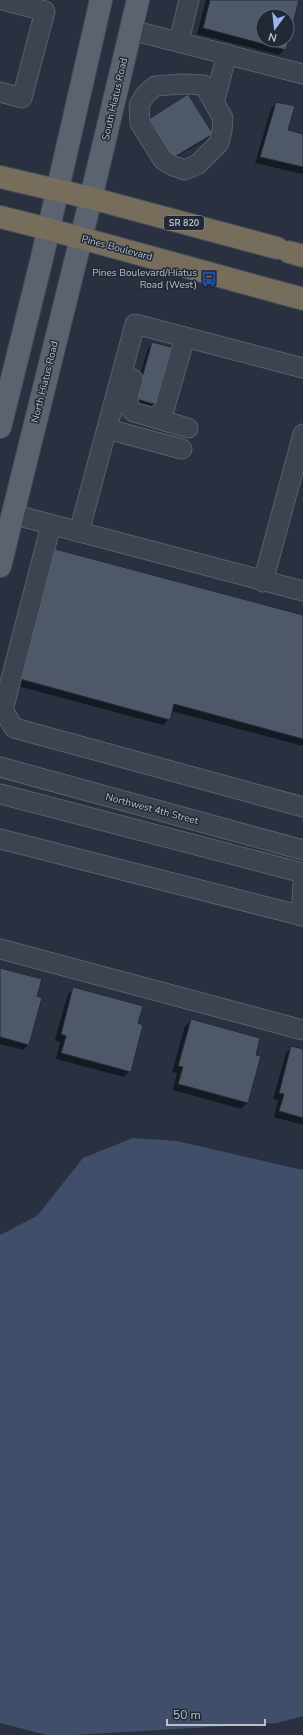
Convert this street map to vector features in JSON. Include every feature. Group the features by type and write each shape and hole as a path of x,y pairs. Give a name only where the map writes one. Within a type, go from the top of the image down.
{"highway":[{"name":"SR 820","path":"0,177 91,198 290,252"},
{"name":"Pines Boulevard","path":"0,217 303,299"}],"main road":[{"path":"0,427 101,0"},
{"name":"South Hiatus Road","path":"91,198 138,0"},
{"name":"North Hiatus Road","path":"0,566 91,198"}],"street":[{"path":"0,92 22,98 45,10 2,0"},
{"path":"179,41 189,0"},
{"path":"131,30 179,41 303,74"},
{"path":"214,103 204,85 183,84 155,86 145,95 139,105 140,123 163,160 173,166 185,170 198,164 218,143 222,131 223,118 214,103 227,54"},
{"path":"141,326 303,368"},
{"path":"141,326 127,401 129,408 134,412 188,428"},
{"path":"79,532 107,429 141,326"},
{"path":"154,418 164,410 185,337"},
{"path":"107,429 182,449"},
{"path":"263,582 300,456 303,434"},
{"path":"12,514 263,582 303,591"},
{"path":"51,525 3,710 14,728 303,807"},
{"name":"Northwest 4th Street","path":"0,767 303,850"},
{"path":"0,794 303,874"},
{"path":"0,839 302,916 303,884"},
{"path":"0,949 303,1030"}],"water":[{"path":"133,1138 177,1141 303,1170 303,1716 277,1723 75,1735 46,1735 0,1723 0,1235 37,1216 83,1158"}],"building":[{"path":"210,0 299,0 295,15 295,8 255,8 255,42 203,28"},
{"path":"188,94 213,134 173,158 149,119"},
{"path":"276,102 295,106 288,130 303,134 303,167 260,157"},
{"path":"152,342 178,349 161,406 136,399"},
{"path":"55,549 303,615 303,739 174,704 170,720 20,679"},
{"path":"0,968 42,979 37,996 42,998 29,1045 0,1037"},
{"path":"73,987 143,1006 138,1023 143,1025 131,1072 61,1053 66,1036 61,1034"},
{"path":"191,1019 260,1038 256,1055 261,1056 248,1103 178,1084 183,1067 178,1066"},
{"path":"291,1046 303,1049 303,1118 279,1111 284,1094 279,1093"}],"place":[{"name":"Pines Boulevard/Hiatus Road (West)","path":"209,279"}]}
